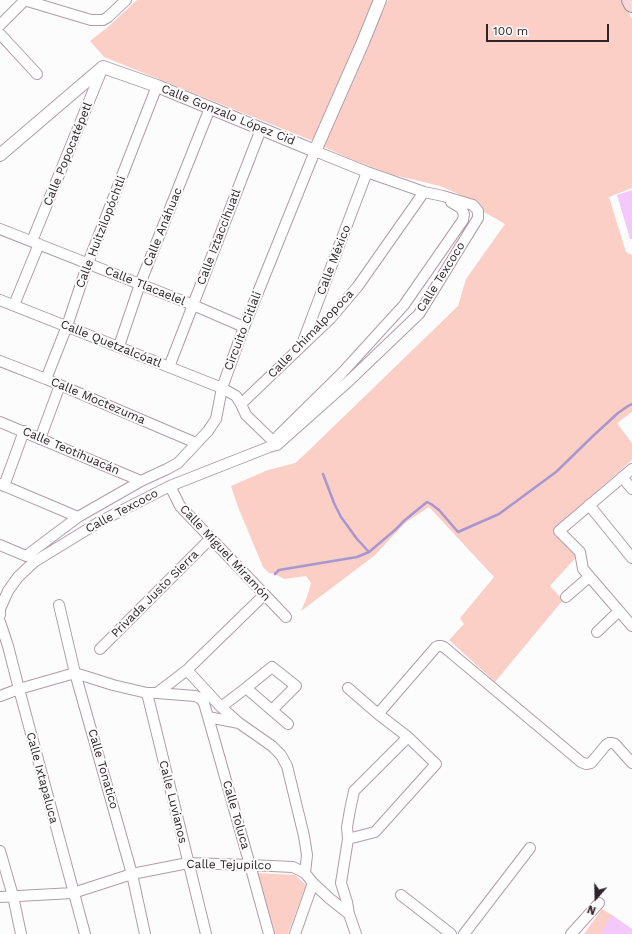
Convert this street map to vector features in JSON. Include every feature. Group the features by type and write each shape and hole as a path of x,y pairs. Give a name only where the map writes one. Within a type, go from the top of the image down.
{"main road":[{"path":"630,0 632,4"}],"street":[{"path":"0,25 25,0 50,3 91,20 103,20 126,0"},
{"name":"Circuito Citlali","path":"0,545 26,556 78,517 141,481 178,463 208,431 216,420 222,388 244,327 315,151 380,0"},
{"path":"0,34 37,74"},
{"path":"0,155 103,67"},
{"name":"Calle Gonzalo López Cid","path":"103,67 157,86 367,172 424,192 473,205 478,211"},
{"name":"Calle Popocatépetl","path":"14,305 35,242 103,67"},
{"name":"Calle Huitzilopóchtli","path":"46,379 67,326 88,263 157,86"},
{"name":"Calle Anáhuac","path":"119,346 140,284 210,108"},
{"name":"Calle Iztaccíhuatl","path":"169,367 261,129"},
{"name":"Calle México","path":"301,348 367,172"},
{"name":"Calle Chimalpopoca","path":"241,404 331,318 358,286 424,192"},
{"name":"Calle Texcoco","path":"273,444 342,373 404,305 463,220 464,214 461,208 443,196"},
{"name":"Calle Texcoco","path":"0,609 8,591 18,577 34,562 101,521 170,486 273,444 350,380 418,314 478,218 478,211"},
{"name":"Calle Tlacaelel","path":"0,229 193,305 244,327"},
{"name":"Calle Quetzalcóatl","path":"0,300 222,388 236,396 241,404"},
{"name":"Calle Moctezuma","path":"0,361 196,443"},
{"path":"40,439 60,385"},
{"path":"241,404 246,415 273,444"},
{"name":"Calle Teotihuacán","path":"0,422 141,481"},
{"path":"24,431 2,485 78,517"},
{"path":"632,469 559,531 580,552 583,569 589,577 632,626"},
{"path":"622,477 632,489"},
{"name":"Calle Miguel Miramón","path":"170,486 180,506 286,617"},
{"path":"589,505 632,558"},
{"name":"Privada Justo Sierra","path":"100,649 211,538"},
{"path":"566,597 589,577"},
{"path":"0,696 75,673 113,685 152,693 187,670 264,595"},
{"name":"Calle Tonatico","path":"59,605 75,673 132,874 145,934"},
{"path":"0,609 0,616"},
{"path":"597,632 619,611"},
{"name":"Calle Ixtapaluca","path":"0,622 8,646 85,934"},
{"path":"378,714 436,647 444,647 581,762 586,764 591,763 606,745 612,743 615,744 632,763"},
{"path":"221,706 246,688 272,666 296,686 272,710"},
{"path":"187,670 239,723 272,746 281,755 287,766 304,836 307,855 305,873 329,898 349,914"},
{"path":"246,688 288,724"},
{"path":"348,688 408,737 436,764 375,832 348,839"},
{"name":"Calle Toluca","path":"152,693 195,696 200,698 204,703 269,934"},
{"name":"Calle Luvianos","path":"152,693 188,863 206,934"},
{"path":"208,717 239,723"},
{"path":"356,934 341,883 348,839 347,827 354,791 408,737"},
{"path":"464,934 530,848"},
{"path":"0,851 13,896 21,934"},
{"name":"Calle Tejupilco","path":"0,897 73,893 132,874 188,863 293,868 305,873"},
{"path":"294,934 313,882"},
{"path":"401,895 451,934"},
{"path":"571,934 599,903"}],"shaded area":[{"path":"137,0 375,0 313,141 104,57 90,41 108,27"},
{"path":"388,0 622,0 632,19 632,188 609,197 626,252 632,255 632,412 617,423 632,443 632,460 554,529 579,554 550,586 563,600 495,682 449,640 464,624 460,618 494,577 429,507 405,523 374,556 301,611 311,583 306,576 284,579 275,574 269,573 263,567 238,507 231,486 268,470 295,463 303,456 458,306 466,279 505,224 484,212 477,202 440,186 394,175 353,160 322,146"},
{"path":"257,873 295,875 306,885 288,934 274,934"},
{"path":"602,909 612,915 632,934 584,934"}],"building":[{"path":"632,190 632,239 630,239 617,195"},
{"path":"612,915 632,929 632,934 600,934"}],"waterway":[{"path":"275,574 279,570 357,557 369,552 427,502 439,510 458,532 499,514 556,472 618,413 632,404"},
{"path":"323,474 341,517 357,539 369,552"}]}
